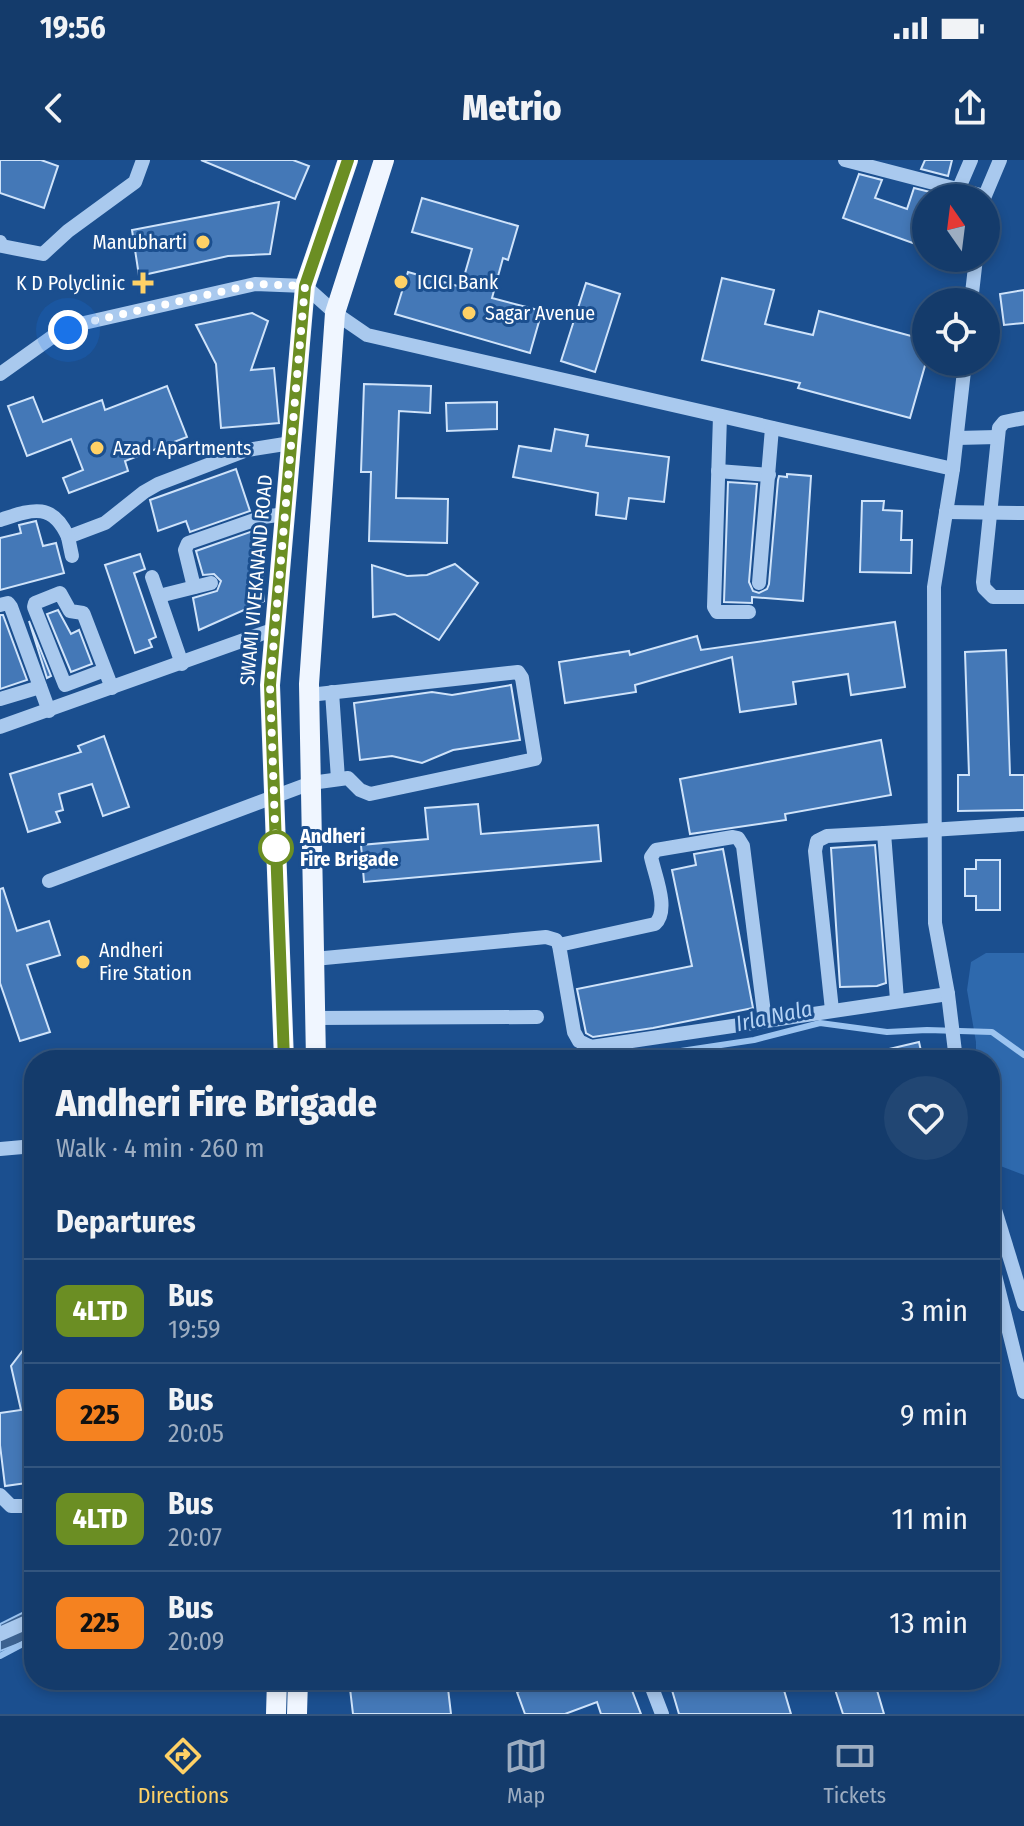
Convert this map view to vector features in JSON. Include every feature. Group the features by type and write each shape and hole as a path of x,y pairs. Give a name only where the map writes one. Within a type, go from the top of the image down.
{"main road":[{"name":"SWAMI VIVEKANAND ROAD","path":"284,1050 270,685 305,286 348,160"},
{"path":"316,1050 309,695 335,313 384,160"},
{"path":"276,1714 277,1690"},
{"path":"297,1714 298,1690"}],"street":[{"path":"0,242 2,246 43,254 68,231 135,182 143,160"},
{"path":"845,160 943,184"},
{"path":"961,184 971,160"},
{"path":"988,184 995,161"},
{"path":"0,374 52,337 84,323 255,284 305,286 335,313 367,335 953,469"},
{"path":"955,1050 935,923 934,587 953,469 964,376"},
{"path":"720,416 714,607 717,612 749,612"},
{"path":"1024,418 1004,422 999,428 984,588 993,597 1024,597"},
{"path":"759,583 772,428"},
{"path":"957,438 997,437"},
{"path":"68,537 105,523 158,484 247,450 291,443"},
{"path":"718,471 769,475"},
{"path":"0,520 41,510 62,523 72,556"},
{"path":"946,512 1024,513"},
{"path":"194,587 185,550 188,543 263,517 285,514"},
{"path":"152,577 182,664"},
{"path":"159,596 211,583"},
{"path":"105,670 65,685 35,603 61,593 70,611 83,613 112,688"},
{"path":"0,605 8,603 11,607 49,711"},
{"path":"0,727 275,629"},
{"path":"49,881 311,783 348,778 360,790 370,794 535,759 522,678 518,672 309,695"},
{"path":"0,699 40,687"},
{"path":"332,692 338,779"},
{"path":"832,1010 815,846 821,838 1024,824"},
{"path":"884,833 897,1000"},
{"path":"559,945 655,924 660,920 663,909 651,857 656,850 738,838 743,846 765,1021"},
{"path":"314,959 546,937 556,940 574,1032 584,1045 591,1047 948,994"},
{"path":"315,1018 537,1017"},
{"path":"0,1149 24,1147"},
{"path":"1000,1233 1024,1303 1003,1309"},
{"path":"1000,1297 1018,1349 1024,1392"},
{"path":"0,1495 11,1506 24,1506"},
{"path":"0,1634 24,1623"},
{"path":"653,1690 662,1714"}],"shaded area":[{"path":"986,953 1024,953 1024,1175 1000,1166 1000,1050 976,1050 967,990 971,962"},
{"path":"24,1612 24,1642 0,1651 0,1624"}],"building":[{"path":"0,160 41,160 58,166 44,208 0,193"},
{"path":"201,160 293,160 309,166 295,199"},
{"path":"925,160 952,160 948,176 921,169"},
{"path":"859,174 882,180 875,198 907,209 912,194 912,243 843,218"},
{"name":"Sagar Avenue","path":"422,198 518,226 508,260 503,258 492,298 542,311 530,353 395,314 408,272 461,287 472,249 412,232"},
{"name":"Manubharti","path":"279,202 270,254 228,256 139,276 132,230"},
{"path":"722,278 774,290 765,324 813,335 819,311 912,336 912,376 922,376 910,418 798,388 800,383 702,360"},
{"path":"586,283 620,294 595,372 561,361"},
{"path":"1024,290 1024,323 1004,325 1000,294"},
{"path":"252,313 268,321 251,370 274,368 279,423 221,428 216,364 196,325"},
{"path":"364,384 431,386 430,413 399,411 396,498 448,499 447,543 369,541 371,472 361,472"},
{"name":"Azad Apartments","path":"167,386 187,437 125,461 128,471 69,493 63,478 83,470 71,439 27,456 8,406 33,397 43,422 102,400 105,410"},
{"path":"497,402 497,429 447,431 446,403"},
{"path":"555,429 588,435 586,446 669,457 664,502 629,498 626,519 596,515 598,493 513,477 519,446 551,451"},
{"path":"236,469 250,511 190,532 186,521 158,531 150,500"},
{"path":"787,474 811,476 803,601 752,597 752,603 724,602 728,482 757,484 749,582 753,591 759,593 769,584 778,480 779,476 787,477"},
{"path":"862,501 884,501 883,510 902,511 901,540 912,540 911,573 860,572"},
{"path":"36,521 43,546 56,543 64,573 0,590 0,538 21,533 19,525"},
{"path":"259,529 264,601 199,630 193,598 217,591 221,581 214,574 203,575 196,551"},
{"path":"140,554 145,569 134,573 156,637 149,640 152,647 135,653 105,565"},
{"path":"455,564 478,583 439,640 395,614 373,617 372,565 407,576 427,575"},
{"path":"58,610 71,634 79,630 92,664 71,672 47,614"},
{"path":"0,615 3,615 27,680 0,689"},
{"path":"29,621 51,676 47,678"},
{"path":"895,622 905,687 851,695 848,674 793,682 796,704 740,712 732,657 635,685 636,692 565,703 559,662 629,651 630,655 697,636 701,650"},
{"path":"1006,650 1010,775 1024,775 1024,810 958,811 958,775 969,775 965,652"},
{"path":"511,685 520,740 453,750 422,763 392,756 360,760 354,703 432,692 452,695"},
{"path":"104,736 129,807 103,816 92,784 59,794 63,810 56,812 60,822 28,832 10,774 81,752 78,746"},
{"path":"881,740 891,795 785,814 786,820 690,834 680,779"},
{"path":"478,804 481,834 598,825 601,861 364,882 361,845 428,839 425,808"},
{"path":"875,845 886,983 840,987 831,848"},
{"path":"723,849 753,1008 593,1037 586,1033 577,989 692,966 672,870 696,865 694,854"},
{"path":"976,860 1000,860 1000,910 976,910 976,896 965,896 965,869 976,869"},
{"path":"3,888 17,931 49,921 60,955 27,965 50,1032 20,1041 0,983 0,889"},
{"path":"919,1042 921,1050 885,1050"},
{"path":"24,1349 24,1483 5,1486 0,1413 21,1410 11,1366"},
{"path":"350,1690 448,1690 451,1714 353,1714"},
{"path":"632,1690 641,1714 601,1714 597,1702 565,1714 525,1714 517,1692"},
{"path":"672,1690 784,1690 791,1714 679,1714"},
{"path":"835,1690 877,1690 884,1714 843,1714"}],"waterway":[{"name":"Irla Nala","path":"688,1050 754,1040 820,1023 887,1032 992,1032 1024,1055"},
{"name":"Irla Nala","path":"0,1656 24,1643"}],"bus line":[{"name":"4LTD","path":"284,1050 270,685 305,286 348,160"}],"place":[{"name":"Manubharti","path":"203,242"},
{"name":"ICICI Bank","path":"401,282"},
{"name":"K D Polyclinic","path":"143,283"},
{"name":"Sagar Avenue","path":"469,313"},
{"name":"Azad Apartments","path":"97,448"},
{"name":"Andheri Fire Brigade","path":"276,848"},
{"name":"Andheri Fire Station","path":"83,962"}],"route":[{"path":"68,330 84,323 255,284 305,286 270,685 276,854 276,848"}]}
